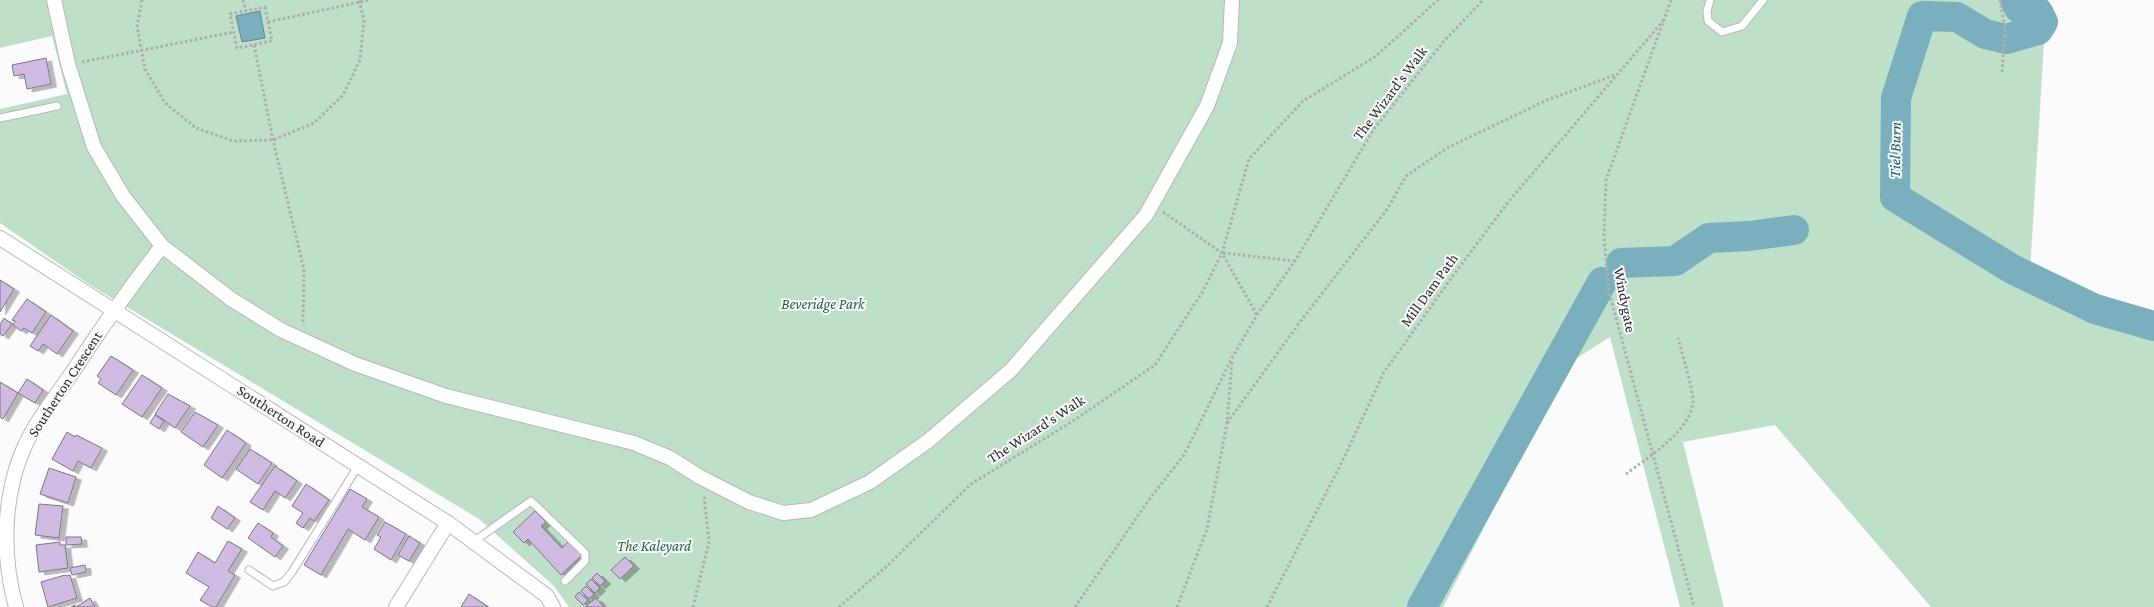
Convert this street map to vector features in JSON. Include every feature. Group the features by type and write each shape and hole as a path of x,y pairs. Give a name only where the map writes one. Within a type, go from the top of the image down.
{"street":[{"path":"54,0 68,64 94,147 123,196 162,246 231,299 281,330 355,364 446,396 634,443 670,458 700,477 749,502 783,513 811,510 870,482 928,441 1011,370 1146,215 1153,204 1207,106 1230,43 1232,0"},
{"name":"Southerton Road","path":"0,238 448,523 547,596 553,607"},
{"name":"Southerton Crescent","path":"16,607 8,572 5,539 6,508 16,471 32,431 114,309 162,246"},
{"path":"396,607 448,523"}],"lane":[{"path":"1710,0 1707,11 1708,21 1722,32 1742,26 1763,0"},
{"path":"0,118 57,106"},
{"path":"249,570 273,586 284,582 358,466"},
{"path":"473,542 531,501 585,553 585,561 565,581"}],"path":[{"path":"142,0 137,26 145,69 165,103 196,128 234,141 273,140 314,123 343,95 360,60 364,20 360,1"},
{"path":"243,0 246,11"},
{"path":"268,22 368,0"},
{"name":"The Wizard's Walk","path":"839,607 886,567 971,484 1072,421 1155,365 1203,291 1222,253 1249,159 1303,101 1376,56 1438,0"},
{"name":"The Wizard's Walk","path":"1075,607 1151,497 1184,455 1232,358 1257,315 1295,261 1374,129 1444,41 1483,0"},
{"name":"Windygate","path":"1671,0 1606,180 1604,237 1609,292 1694,607"},
{"path":"2000,0 2004,29 2002,73"},
{"path":"265,7 272,41 237,48 230,14 246,11 265,7"},
{"name":"Mill Dam Path","path":"1267,607 1342,462 1384,372 1509,201 1664,21"},
{"path":"68,64 234,32"},
{"path":"254,45 273,140 304,270 303,340"},
{"path":"1227,424 1300,322 1388,208 1406,176 1447,148 1547,100 1618,74"},
{"path":"1153,204 1222,253 1257,315"},
{"path":"1222,253 1295,261"},
{"path":"1626,474 1670,440 1686,420 1693,401 1678,338"},
{"path":"1177,607 1207,529 1227,424 1232,358"},
{"path":"694,607 710,542 700,477"}],"green space":[{"name":"Beveridge Park","path":"0,0 2034,0 2045,26 2030,271 2154,313 2154,607 1931,607 1775,425 1683,442 1724,607 1680,607 1610,337 1569,363 1443,607 569,607 554,586 479,519 87,283 0,223 0,109 67,94 52,36 0,48"}],"water":[{"path":"260,11 265,38 242,42 236,16"}],"building":[{"path":"46,58 51,84 27,89 24,74 14,76 12,65"},
{"path":"0,280 14,289 0,312"},
{"path":"27,299 46,312 32,333 24,328 21,331 13,325 15,321 12,320"},
{"path":"51,315 73,331 57,354 43,344 38,351 30,346"},
{"path":"4,318 12,324 3,336 0,334 0,325"},
{"path":"111,356 133,370 116,395 98,383 101,379 97,376"},
{"path":"142,375 162,388 142,417 122,404"},
{"path":"27,379 43,390 35,403 18,393"},
{"path":"0,382 18,393 3,419 0,417"},
{"path":"168,394 190,406 175,428 155,414"},
{"path":"195,412 218,425 203,447 181,432"},
{"path":"155,415 164,421 159,429 150,423"},
{"path":"227,430 246,443 222,478 204,465"},
{"path":"67,432 102,448 91,468 78,461 73,471 52,459"},
{"path":"250,449 272,463 258,484 236,469"},
{"path":"275,466 297,481 285,498 275,491 263,510 250,502"},
{"path":"49,468 76,477 68,503 40,494"},
{"path":"306,484 329,500 314,521 310,518 303,528 296,523 303,513 292,506"},
{"path":"350,489 367,499 362,507 379,517 365,540 348,529 321,575 304,565"},
{"path":"39,504 63,506 59,538 35,535"},
{"path":"218,506 235,518 227,529 211,518"},
{"path":"535,511 546,522 541,526 562,548 569,541 582,555 561,575 528,539 524,543 513,532"},
{"path":"385,522 406,534 391,560 374,549 381,537 377,535"},
{"path":"258,523 273,533 271,537 283,546 275,557 248,538"},
{"path":"409,536 420,543 409,561 398,555"},
{"path":"66,537 81,537 82,544 66,545"},
{"path":"228,541 242,549 228,571 235,575 216,607 212,607 200,600 209,587 186,573 198,552 215,563"},
{"path":"60,542 60,545 65,545 68,568 39,572 36,545"},
{"path":"625,557 634,566 620,579 611,570"},
{"path":"85,565 86,572 72,575 70,568"},
{"path":"597,573 605,581 600,586 592,578"},
{"path":"70,575 77,598 48,607 41,582"},
{"path":"591,579 600,588 595,593 586,584"},
{"path":"586,586 594,594 589,599 581,591"},
{"path":"579,592 588,600 583,605 575,597"},
{"path":"469,594 488,607 461,607"},
{"path":"90,598 95,607 76,607"},
{"path":"596,598 604,607 585,607"}],"waterway":[{"name":"Tiel Burn","path":"2015,0 2019,8 2038,12 2043,22 2038,30 2006,39 1985,34 1957,17 1922,16 1896,98 1895,197 2012,269 2095,309 2154,326"},
{"path":"1621,263 1675,261 1709,238 1749,236 1794,230"},
{"path":"1422,607 1602,282"}],"park label":[{"name":"The Kaleyard","path":"654,546"}]}
